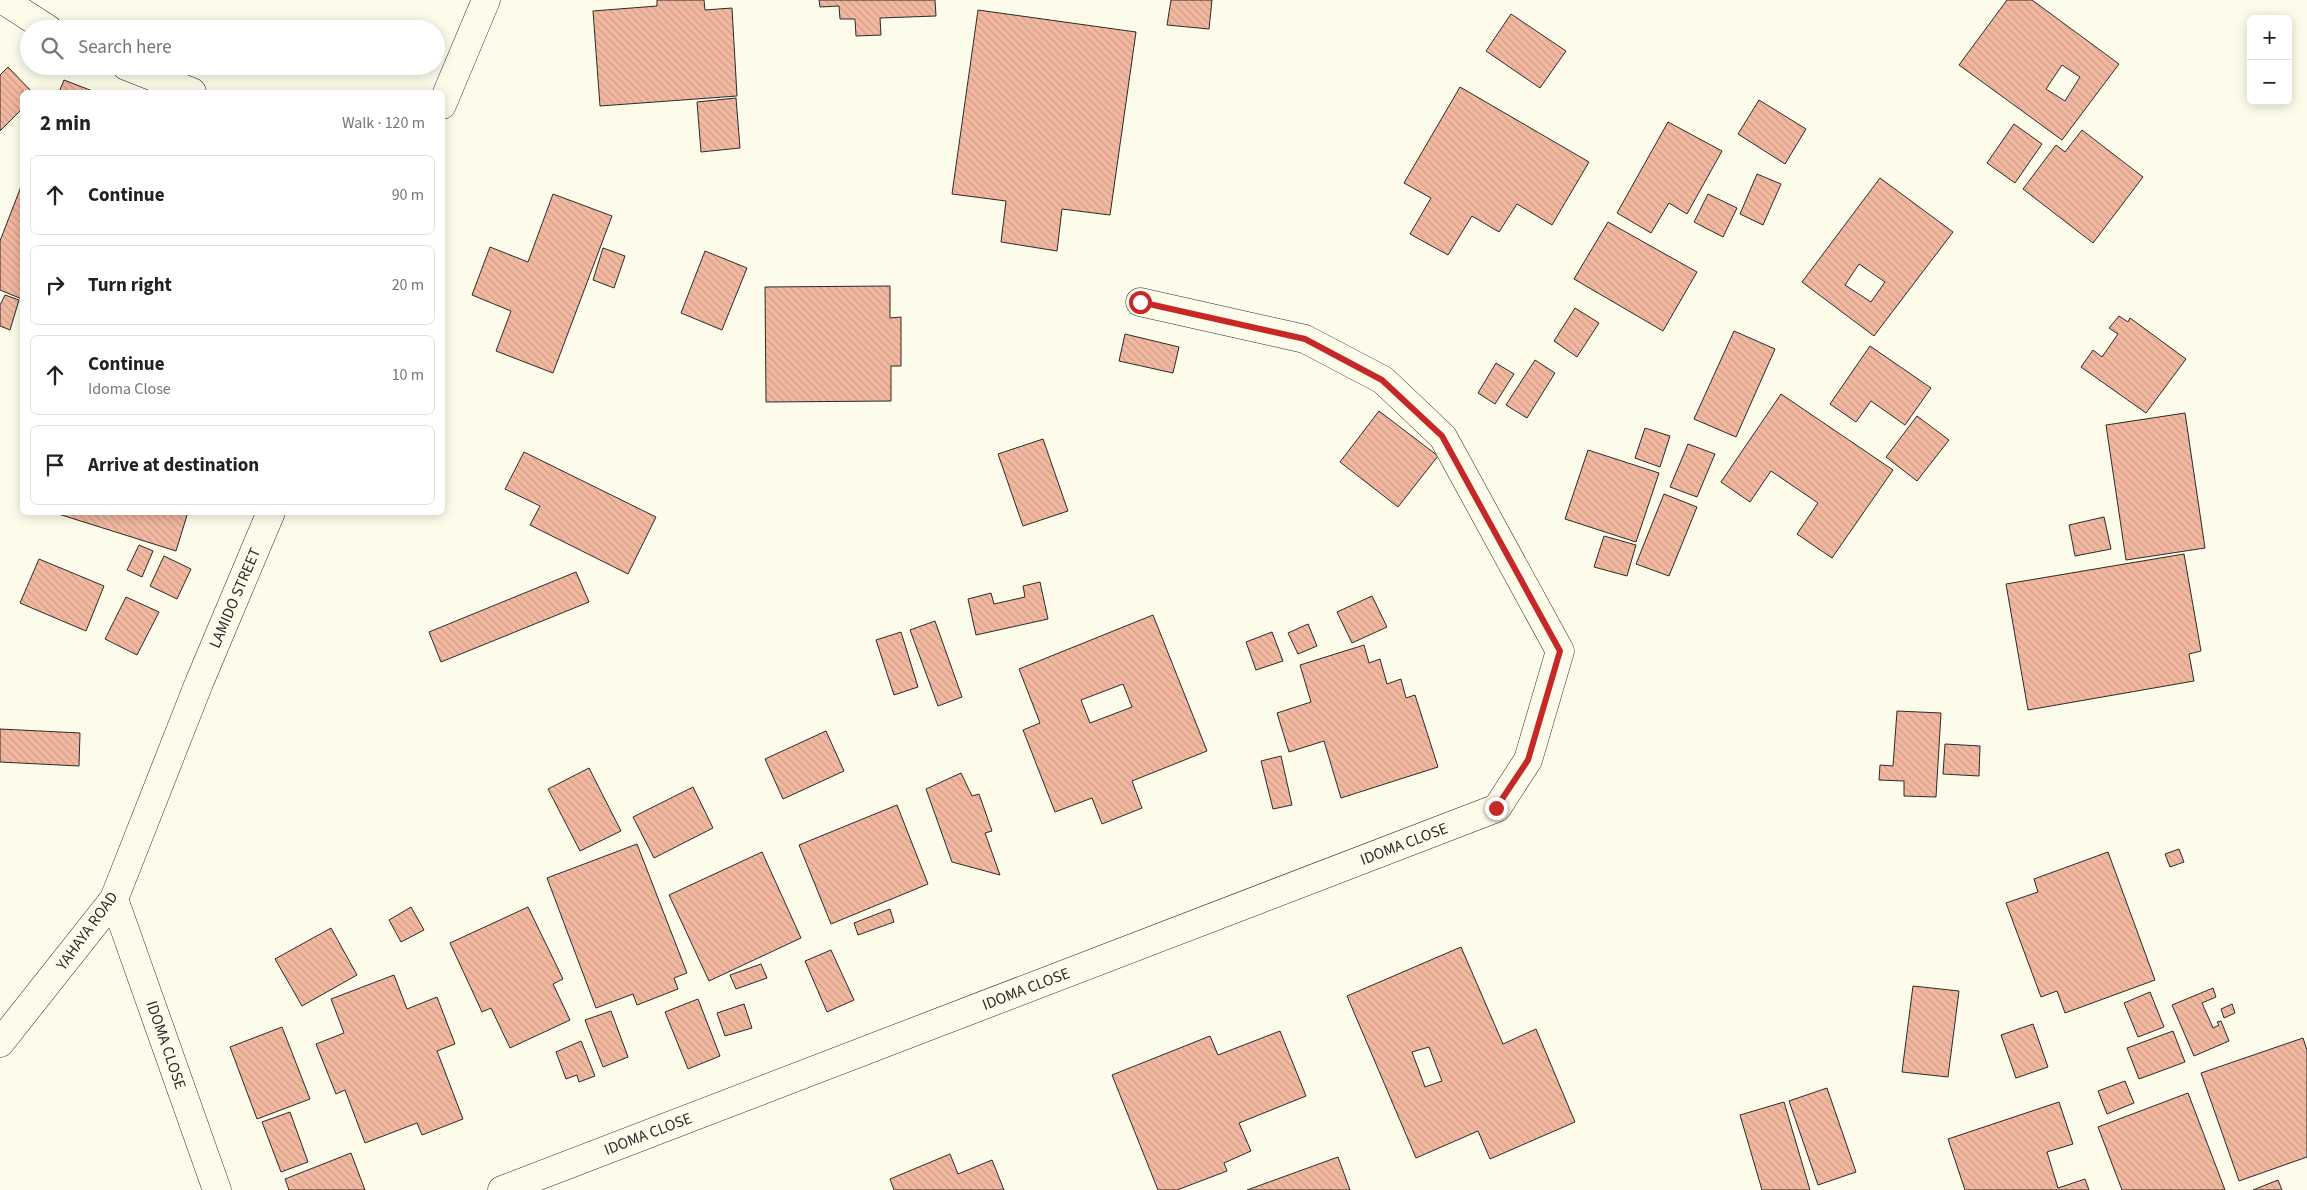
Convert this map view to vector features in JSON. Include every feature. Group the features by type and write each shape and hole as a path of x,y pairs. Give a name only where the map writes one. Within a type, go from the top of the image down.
{"street":[{"path":"3,0 34,20"},
{"path":"445,98 486,0"},
{"path":"149,75 187,90"},
{"name":"IDOMA CLOSE","path":"502,1190 1496,808 1528,760 1560,651 1442,436 1382,380 1305,339 1140,302"},
{"name":"LAMIDO STREET","path":"163,778 199,684 270,515"},
{"name":"YAHAYA ROAD","path":"0,1043 114,899 163,778"},
{"name":"IDOMA CLOSE","path":"114,899 217,1190"}],"building":[{"path":"657,0 704,0 705,10 732,8 737,96 600,106 593,11 657,6"},
{"path":"819,0 935,0 936,16 880,18 881,35 856,36 855,19 840,19 839,6 820,7"},
{"path":"1171,0 1212,0 1209,29 1167,25"},
{"path":"2007,0 2032,0 2119,64 2062,140 1959,65","holes":["2062,65 2080,77 2065,101 2046,89"]},
{"path":"978,10 1136,32 1110,215 1062,209 1057,251 1001,242 1006,201 952,194"},
{"path":"1511,14 1566,51 1540,88 1486,51"},
{"path":"8,67 30,90 20,90 20,111 0,131 0,75"},
{"path":"64,80 90,90 60,90"},
{"path":"1460,87 1589,162 1552,225 1517,204 1499,232 1472,216 1448,255 1410,234 1431,198 1404,183"},
{"path":"736,98 740,148 701,152 697,102"},
{"path":"1759,100 1806,129 1785,164 1738,134"},
{"path":"1668,122 1722,151 1687,214 1669,203 1651,233 1617,213"},
{"path":"2014,124 2042,144 2015,183 1987,163"},
{"path":"2082,130 2143,177 2093,243 2023,189 2056,145 2065,152"},
{"path":"1757,174 1781,184 1763,225 1740,214"},
{"path":"1880,178 1953,232 1874,336 1802,282","holes":["1859,264 1885,282 1871,302 1845,285"]},
{"path":"20,189 20,298 0,290 0,241"},
{"path":"553,194 612,216 553,373 496,351 511,311 472,295 490,247 528,262"},
{"path":"1708,194 1737,208 1723,237 1694,222"},
{"path":"1608,222 1697,272 1663,331 1574,279"},
{"path":"603,248 625,256 614,288 593,280"},
{"path":"705,251 747,268 722,330 681,313"},
{"path":"890,286 890,318 901,317 901,366 891,366 891,401 766,402 765,287"},
{"path":"5,295 19,300 10,330 0,326 0,305"},
{"path":"1575,308 1599,323 1577,357 1554,341"},
{"path":"2119,316 2128,322 2130,318 2186,359 2146,413 2081,367 2093,350 2102,357 2118,334 2109,328"},
{"path":"1734,331 1775,349 1736,437 1694,419"},
{"path":"1125,334 1179,347 1173,373 1119,361"},
{"path":"1870,346 1931,388 1905,425 1871,401 1856,422 1830,404"},
{"path":"1535,360 1555,373 1527,418 1506,405"},
{"path":"1496,363 1514,374 1495,404 1478,393"},
{"path":"1781,394 1893,470 1832,558 1797,534 1818,503 1771,471 1750,502 1721,482"},
{"path":"1379,411 1438,456 1398,507 1340,462"},
{"path":"2185,413 2205,548 2126,560 2106,425"},
{"path":"1917,416 1949,440 1917,481 1886,457"},
{"path":"1645,428 1670,436 1660,467 1635,458"},
{"path":"1043,439 1068,511 1023,526 998,454"},
{"path":"1688,444 1715,454 1697,497 1670,487"},
{"path":"1588,450 1659,473 1636,542 1565,519"},
{"path":"524,452 656,517 628,574 530,525 540,506 505,489"},
{"path":"1664,494 1697,507 1669,576 1636,564"},
{"path":"62,515 187,515 176,551"},
{"path":"2104,517 2111,549 2075,556 2069,525"},
{"path":"1604,536 1636,545 1627,576 1594,567"},
{"path":"139,545 153,551 142,577 127,570"},
{"path":"2184,554 2201,651 2189,654 2194,681 2028,710 2006,584"},
{"path":"164,556 191,569 177,599 150,586"},
{"path":"39,559 104,586 86,631 20,603"},
{"path":"576,572 589,602 441,662 429,632"},
{"path":"1040,582 1048,619 976,635 968,599 991,593 994,604 1025,597 1023,586"},
{"path":"1372,596 1387,627 1352,643 1337,612"},
{"path":"126,597 159,612 137,655 105,639"},
{"path":"1153,615 1207,751 1132,781 1142,808 1102,824 1092,798 1055,812 1023,730 1040,723 1019,669","holes":["1123,684 1132,707 1090,723 1081,700"]},
{"path":"935,621 962,697 938,706 910,630"},
{"path":"1308,624 1317,646 1298,654 1288,633"},
{"path":"901,632 918,687 894,695 876,640"},
{"path":"1272,632 1283,661 1256,670 1246,642"},
{"path":"1364,645 1369,663 1380,659 1387,684 1401,679 1406,698 1415,695 1438,767 1341,798 1324,741 1289,752 1277,713 1311,702 1300,665"},
{"path":"1897,711 1941,713 1936,797 1904,796 1904,781 1879,780 1880,765 1893,766"},
{"path":"0,729 80,733 79,766 0,762"},
{"path":"826,731 844,771 783,799 765,759"},
{"path":"1945,744 1980,746 1979,776 1943,774"},
{"path":"1281,756 1292,805 1273,809 1261,761"},
{"path":"589,768 621,831 580,851 548,789"},
{"path":"961,773 972,796 979,794 992,831 985,833 1000,875 952,862 926,789"},
{"path":"693,787 713,828 654,858 633,817"},
{"path":"897,805 928,884 831,924 799,845"},
{"path":"637,844 687,973 674,978 678,989 637,1005 633,994 596,1008 547,878"},
{"path":"2179,849 2184,862 2170,867 2165,854"},
{"path":"762,852 801,938 709,981 669,895"},
{"path":"2108,852 2155,980 2065,1013 2057,991 2041,997 2006,903 2038,892 2034,879"},
{"path":"411,907 424,930 401,942 389,920"},
{"path":"528,907 563,979 553,984 570,1020 510,1048 491,1008 482,1012 450,943"},
{"path":"890,909 894,922 858,935 854,923"},
{"path":"331,928 357,975 302,1006 275,959"},
{"path":"1461,947 1503,1044 1536,1029 1575,1122 1490,1159 1478,1131 1416,1158 1347,996","holes":["1429,1047 1442,1081 1425,1087 1412,1052"]},
{"path":"831,950 854,1000 827,1012 805,961"},
{"path":"761,964 767,978 736,989 730,975"},
{"path":"394,975 407,1009 437,997 455,1044 437,1051 463,1119 422,1135 417,1123 365,1143 345,1090 336,1094 316,1044 344,1033 331,999"},
{"path":"1913,986 1959,991 1948,1077 1902,1072"},
{"path":"2213,988 2216,997 2202,1003 2213,1028 2219,1025 2217,1022 2221,1021 2229,1041 2194,1056 2172,1005"},
{"path":"2150,992 2164,1027 2138,1037 2124,1003"},
{"path":"698,999 720,1056 688,1069 665,1012"},
{"path":"744,1004 752,1028 725,1036 717,1013"},
{"path":"2232,1004 2235,1013 2224,1018 2221,1009"},
{"path":"611,1011 628,1057 603,1067 585,1020"},
{"path":"2033,1024 2048,1067 2016,1078 2001,1035"},
{"path":"282,1027 310,1099 257,1119 230,1047"},
{"path":"1280,1031 1306,1096 1239,1123 1251,1151 1224,1163 1227,1171 1177,1190 1158,1190 1112,1075 1210,1036 1218,1055"},
{"path":"2173,1031 2185,1062 2139,1079 2127,1048"},
{"path":"2303,1038 2307,1050 2307,1157 2239,1181 2201,1073"},
{"path":"581,1041 595,1076 579,1082 577,1075 566,1079 556,1052"},
{"path":"2125,1081 2134,1103 2107,1114 2098,1091"},
{"path":"1827,1088 1856,1172 1818,1185 1789,1101"},
{"path":"2188,1093 2225,1190 2122,1190 2098,1127"},
{"path":"1784,1102 1810,1190 1762,1190 1740,1115"},
{"path":"2059,1102 2073,1144 2047,1152 2058,1188 2085,1179 2089,1190 1965,1190 1948,1139"},
{"path":"290,1112 308,1162 281,1172 262,1122"},
{"path":"351,1153 365,1190 289,1190 285,1179"},
{"path":"950,1154 958,1174 992,1160 1004,1190 894,1190 890,1179"},
{"path":"1338,1157 1350,1190 1247,1190"},
{"path":"2278,1180 2282,1190 2253,1190"}],"route":[{"path":"1140,302 1305,339 1382,380 1442,436 1560,651 1528,760 1496,808"}]}
